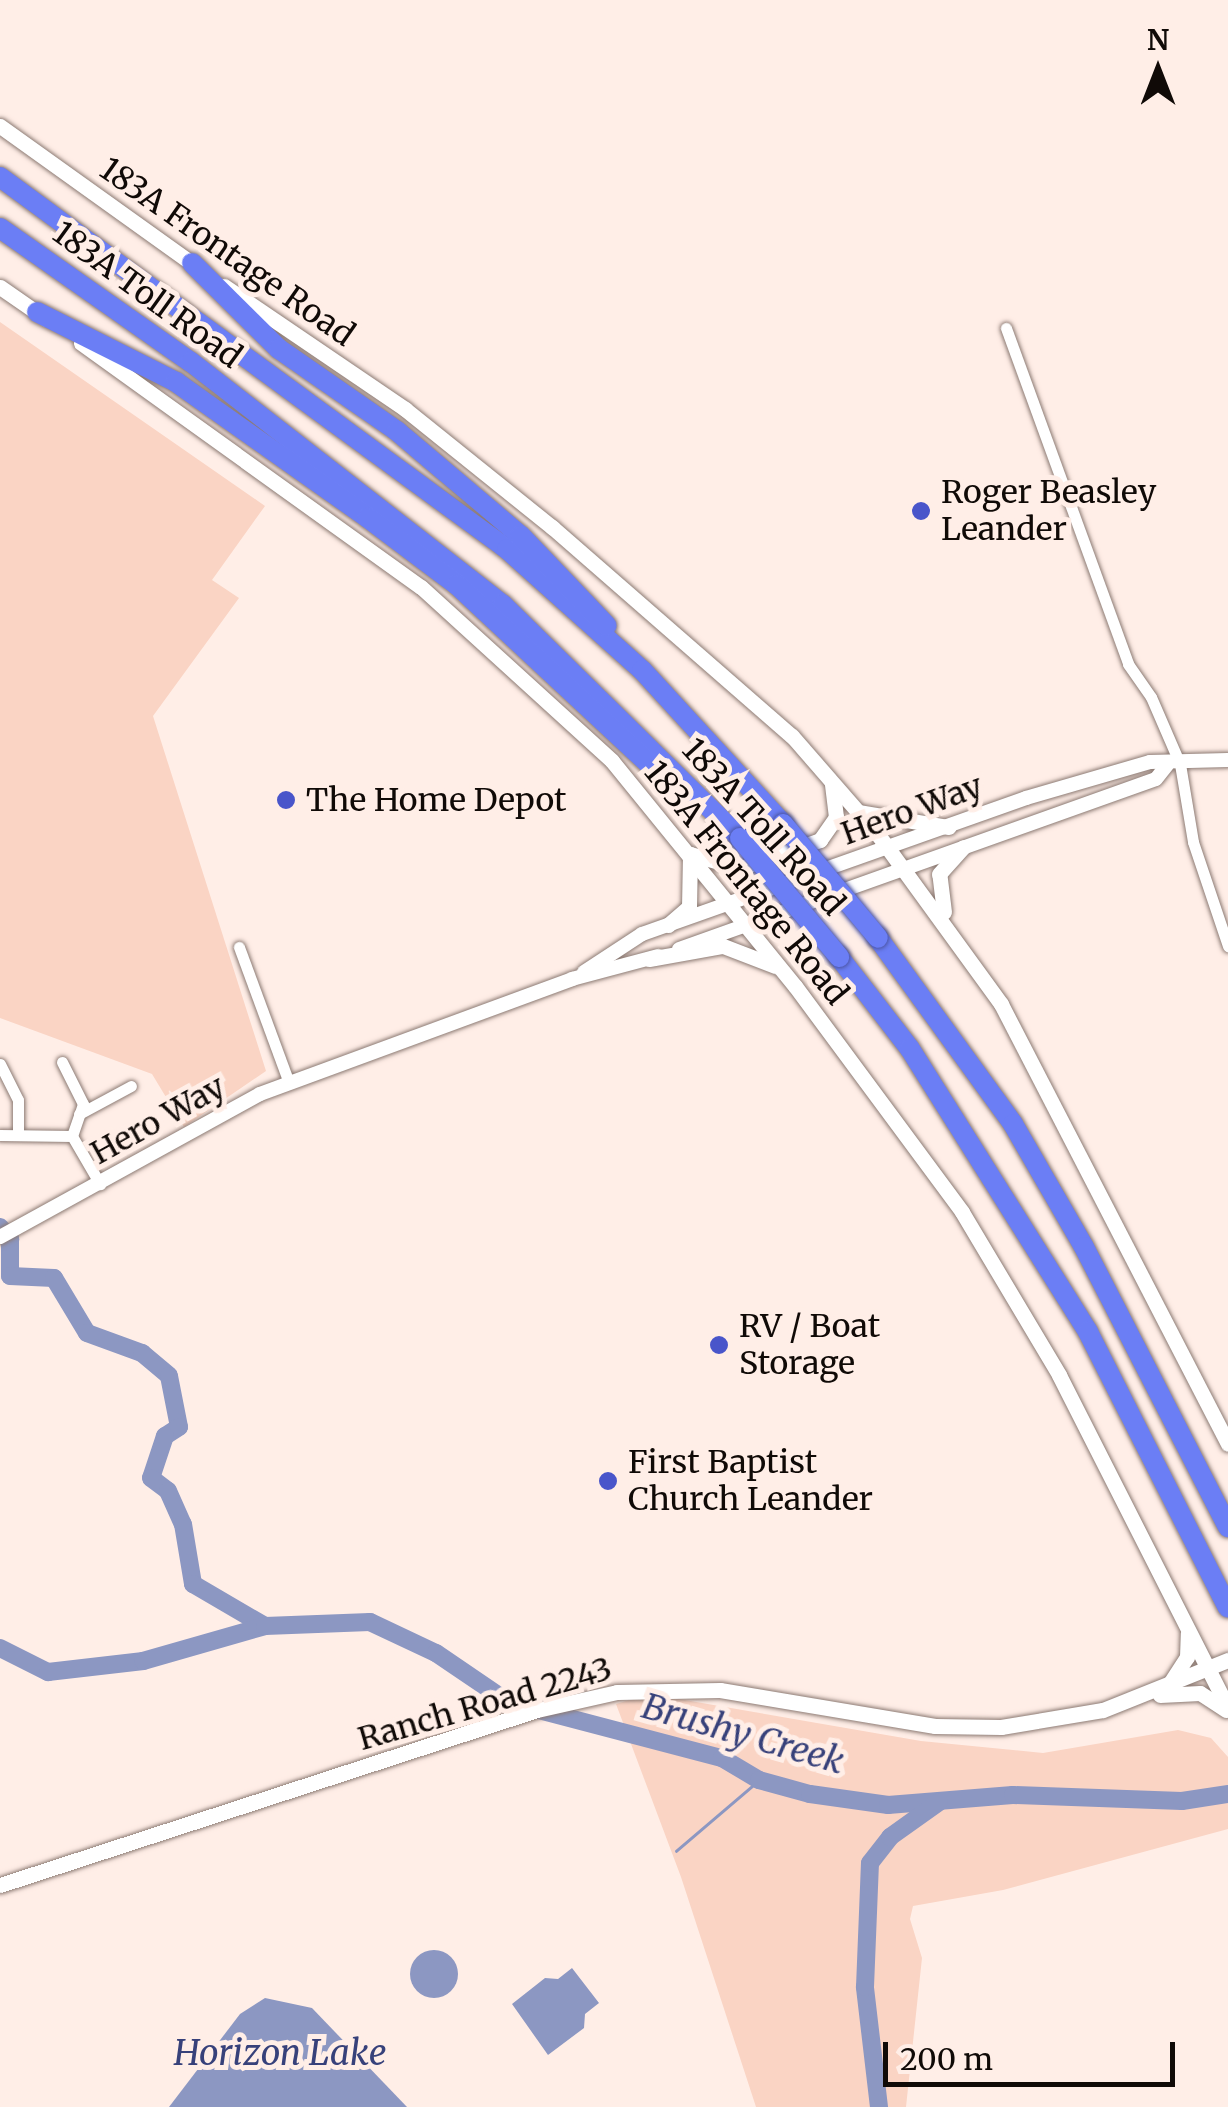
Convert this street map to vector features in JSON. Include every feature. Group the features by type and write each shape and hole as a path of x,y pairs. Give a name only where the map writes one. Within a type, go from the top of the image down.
{"highway":[{"name":"183A Toll Road","path":"0,177 432,488 642,670 783,824 878,938 1013,1124 1228,1527"},
{"name":"183A Toll Road","path":"0,228 191,362 503,605 733,832 839,957 996,1180 1088,1332 1228,1608"},
{"path":"192,263 279,349 397,431 521,536 589,603 642,670"},
{"path":"37,312 176,382 368,518 457,585 710,821 733,832"}],"main road":[{"name":"183A Frontage Road","path":"0,126 405,409 552,527 792,736 946,921 1051,1092 1228,1444"},
{"name":"183A Frontage Road","path":"0,286 420,587 612,761 746,924 962,1212 1059,1375 1228,1710"},
{"path":"668,926 689,906 690,854 741,868 820,840 836,816 832,782"},
{"path":"858,812 949,827"},
{"path":"946,921 939,874 964,847"},
{"path":"650,960 722,946 780,968"},
{"path":"1166,1687 1188,1658 1182,1614"},
{"name":"Ranch Road 2243","path":"0,1885 568,1702 651,1688 720,1690 968,1728 1070,1718 1141,1697 1228,1660"},
{"path":"1141,1697 1198,1693 1228,1710"}],"street":[{"path":"1006,328 1128,664 1152,697 1193,842 1228,946"},
{"path":"1174,764 1228,760"},
{"name":"Hero Way","path":"572,979 668,926 729,904 1106,773 1150,762 1174,764"},
{"name":"Hero Way","path":"0,1237 290,1083 572,979 650,960 1156,778 1174,764"},
{"path":"239,946 290,1083"},
{"path":"62,1062 83,1104 72,1136 100,1184"},
{"path":"0,1064 18,1100 18,1132"},
{"path":"79,1114 131,1086"},
{"path":"0,1134 72,1136"}],"shaded area":[{"path":"0,322 265,506 212,580 239,598 153,716 266,1071 184,1127 152,1074 0,1018"},
{"path":"650,1694 921,1741 1043,1753 1178,1730 1211,1738 1228,1757 1228,1829 1003,1890 913,1906 910,1919 922,1958 906,2107 756,2107 681,1877 616,1704"}],"water":[{"path":"434,1950 451,1957 458,1974 451,1991 434,1998 417,1991 410,1974 417,1957"},
{"path":"572,1968 599,2003 585,2014 584,2028 548,2055 512,2004 545,1978 558,1979"},
{"name":"Horizon Lake","path":"265,1998 312,2008 407,2107 169,2107 240,2014"}],"waterway":[{"path":"0,1227 10,1239 10,1276 54,1278 87,1333 142,1353 169,1376 179,1427 165,1436 151,1478 168,1491 183,1524 193,1584 265,1626"},
{"name":"Brushy Creek","path":"0,1648 48,1672 143,1661 265,1626 370,1622 436,1653 508,1702 722,1758 759,1780 810,1794 888,1805 1013,1795 1182,1801 1228,1794"},
{"path":"676,1851 759,1780"},
{"path":"879,2107 865,1987 870,1863 890,1837 939,1802"}],"place":[{"name":"Roger Beasley Leander","path":"921,511"},
{"name":"The Home Depot","path":"286,800"},
{"name":"RV / Boat Storage","path":"719,1345"},
{"name":"First Baptist Church Leander","path":"608,1481"}]}
